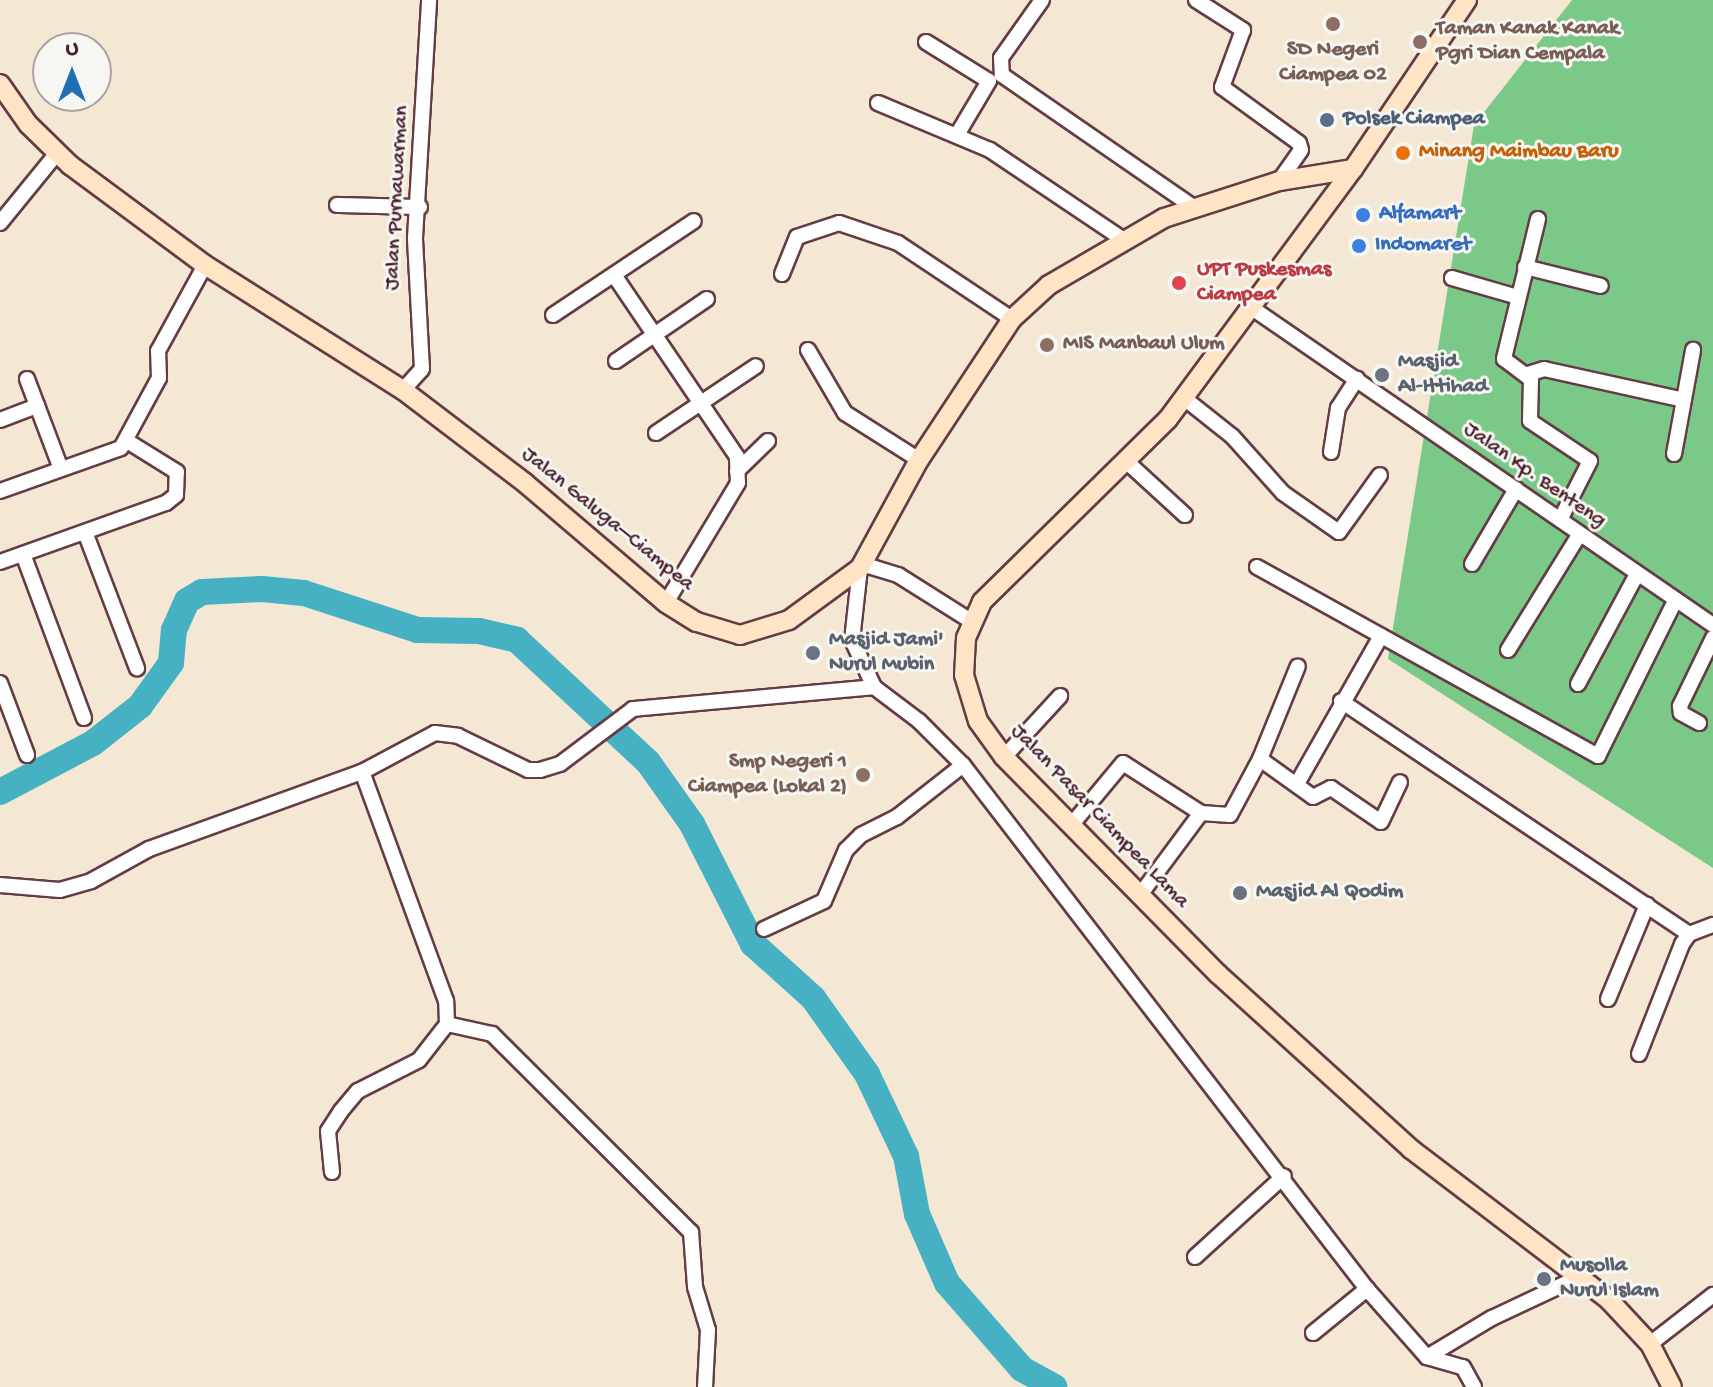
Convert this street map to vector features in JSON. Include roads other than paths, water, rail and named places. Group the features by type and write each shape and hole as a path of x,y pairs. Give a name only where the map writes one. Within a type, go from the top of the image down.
{"main road":[{"name":"Jalan Pasar Ciampea Lama","path":"1467,0 1353,169 1184,398 1126,461 1001,580 971,621 962,656 964,675 978,721 1004,757 1073,823 1218,974 1411,1149 1579,1277 1650,1344 1672,1387"},
{"name":"Jalan Galuga–Ciampea","path":"0,84 28,124 57,153 205,265 403,390 525,483 666,603 725,633 756,634 811,606 861,566 919,460 1012,319 1049,285 1124,240 1193,207 1279,181 1353,169"}],"street":[{"name":"Jalan Purnawarman","path":"403,390 422,369 414,265 420,207 429,0"},
{"path":"1042,0 1001,58 1002,75 1193,207"},
{"path":"1196,0 1243,30 1222,87 1299,143 1301,150 1279,181"},
{"path":"926,42 989,81 957,135"},
{"path":"878,103 990,150 1124,240"},
{"path":"0,223 57,153"},
{"path":"337,205 420,207"},
{"path":"1538,219 1504,359 1528,374 1544,369 1684,400"},
{"path":"553,315 694,221"},
{"path":"782,274 797,237 839,223 898,243 1012,319"},
{"path":"0,491 121,448 159,378 158,351 205,265"},
{"path":"1525,267 1601,286"},
{"path":"614,275 737,457 738,483 666,603"},
{"path":"1452,278 1518,297"},
{"path":"616,361 707,299"},
{"name":"Jalan Kp. Benteng","path":"1252,308 1713,625"},
{"path":"808,350 845,413 919,460"},
{"path":"1674,454 1693,350"},
{"path":"656,433 756,366"},
{"path":"1528,374 1530,421 1590,461 1560,520"},
{"path":"27,379 61,469"},
{"path":"1331,452 1338,408 1357,379"},
{"path":"1184,398 1232,436 1283,493 1339,532 1380,475"},
{"path":"0,420 37,406"},
{"path":"0,562 166,503 176,495 177,472 127,441"},
{"path":"737,471 768,441"},
{"path":"1126,461 1185,515"},
{"path":"1472,564 1516,489"},
{"path":"85,532 137,668"},
{"path":"1508,650 1579,535"},
{"path":"23,554 84,718"},
{"path":"971,621 898,575 861,566 850,620 852,640 874,687 919,721 963,765 1284,1176 1367,1289 1427,1357 1463,1367 1474,1387"},
{"path":"1257,567 1598,756 1675,601"},
{"path":"1578,684 1637,574"},
{"path":"1298,782 1341,701 1381,636"},
{"path":"1699,723 1681,713 1680,706 1713,638"},
{"path":"1073,823 1118,758 1201,813 1230,815 1260,759 1298,666"},
{"path":"0,683 27,755"},
{"path":"0,885 60,890 91,881 149,849 362,772 435,733 458,736 528,770 540,770 560,764 623,712 874,687"},
{"path":"1004,757 1060,696"},
{"path":"1341,701 1689,934"},
{"path":"1260,759 1298,782 1313,797 1331,788 1381,822 1400,782"},
{"path":"764,929 824,901 846,850 861,835 897,817 963,765"},
{"path":"332,1172 328,1131 341,1111 358,1091 419,1060 447,1024 446,1001 362,772"},
{"path":"1140,895 1201,813"},
{"path":"1608,999 1647,905"},
{"path":"1639,1054 1689,934 1713,925"},
{"path":"447,1024 492,1034 691,1232 695,1287 708,1330 705,1387"},
{"path":"1195,1257 1284,1176"},
{"path":"1427,1357 1492,1318 1579,1277"},
{"path":"1313,1333 1367,1289"},
{"path":"1650,1344 1713,1295"}],"waterway":[{"path":"0,792 93,743 140,706 171,663 174,630 187,601 202,592 262,589 304,593 417,630 479,631 517,640 648,762 692,824 753,944 813,998 867,1074 906,1156 917,1214 947,1283 1022,1369 1054,1387"}],"place":[{"name":"SD Negeri Ciampea 02","path":"1333,24"},
{"name":"Taman Kanak Kanak Pgri Dian Cempala","path":"1420,42"},
{"name":"Polsek Ciampea","path":"1327,120"},
{"name":"Minang Maimbau Baru","path":"1403,153"},
{"name":"Alfamart","path":"1363,215"},
{"name":"Indomaret","path":"1359,246"},
{"name":"UPT Puskesmas Ciampea","path":"1179,283"},
{"name":"MIS Manbaul Ulum","path":"1047,345"},
{"name":"Masjid Al-Ittihad","path":"1382,375"},
{"name":"Masjid Jami' Nurul Mubin","path":"813,653"},
{"name":"Smp Negeri 1 Ciampea (Lokal 2)","path":"863,775"},
{"name":"Masjid Al Qodim","path":"1240,893"},
{"name":"Musolla Nurul Islam","path":"1544,1279"}]}
